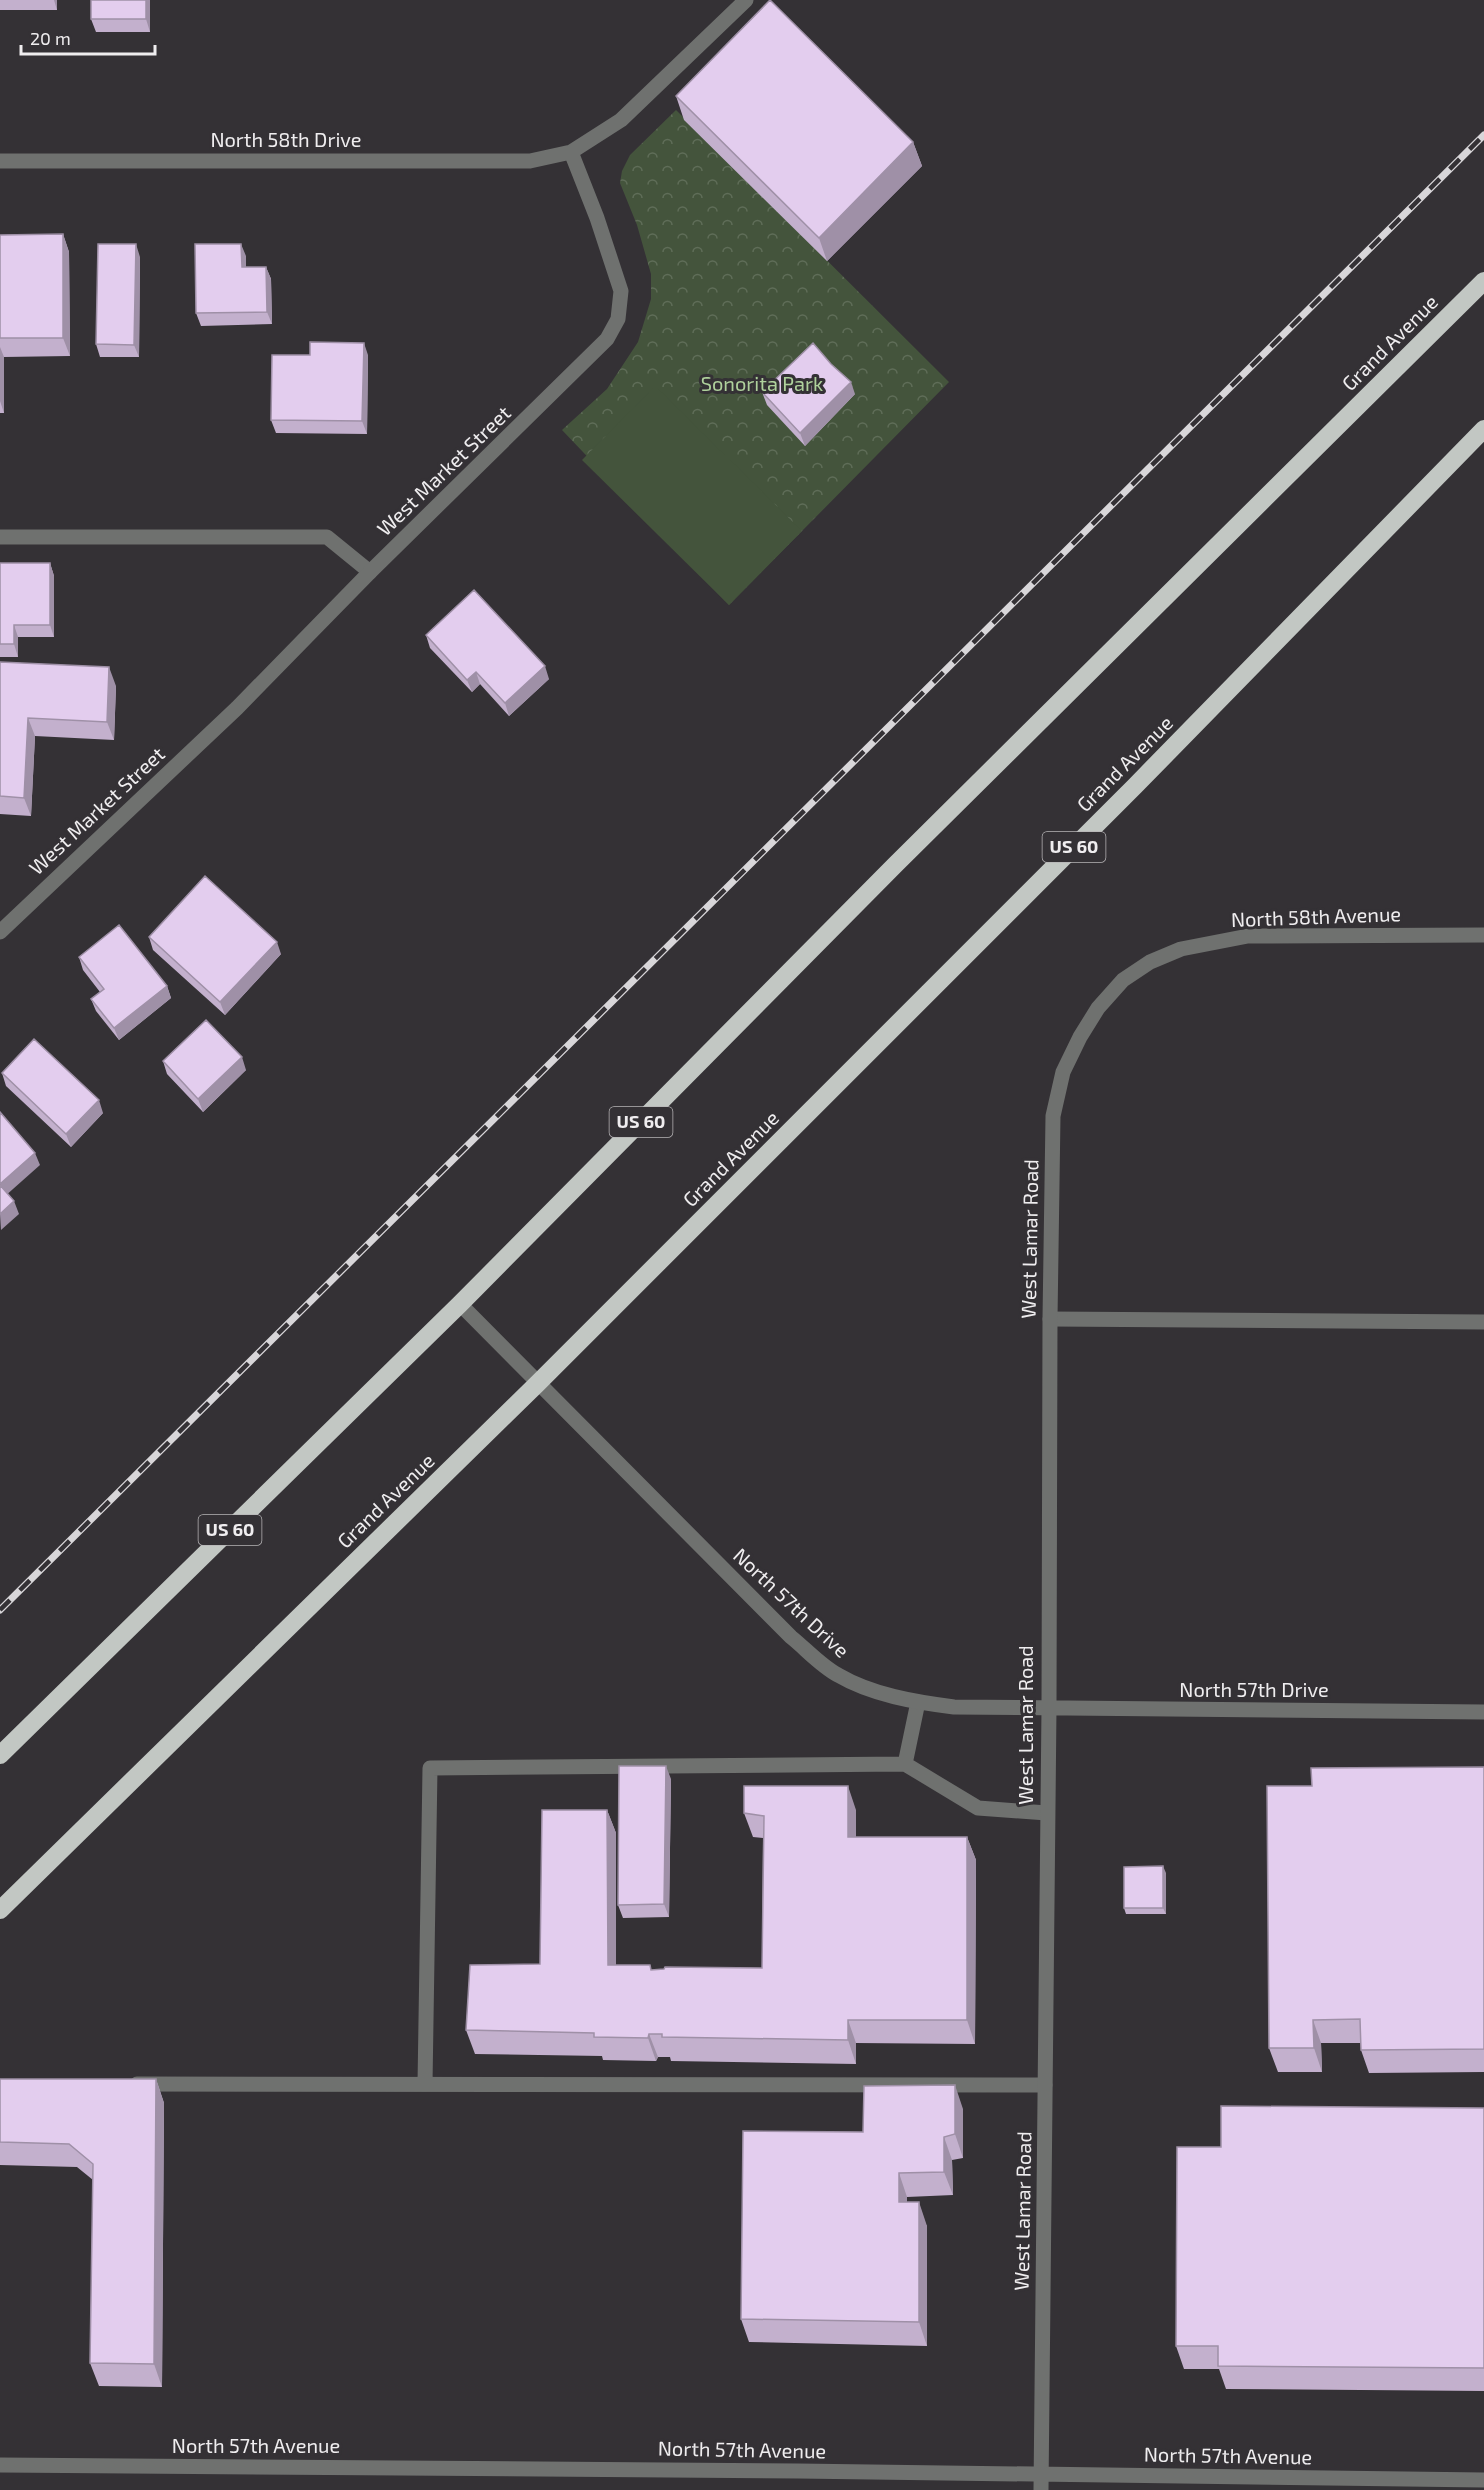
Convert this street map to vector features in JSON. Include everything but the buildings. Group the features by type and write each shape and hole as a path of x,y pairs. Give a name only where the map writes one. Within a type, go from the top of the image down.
{"highway":[{"name":"Grand Avenue","path":"0,1755 460,1304 912,849 1484,282"},
{"name":"Grand Avenue","path":"0,1910 537,1384 1135,786 1484,429"}],"street":[{"path":"571,152 602,134 630,113 746,0"},
{"name":"North 58th Drive","path":"0,161 530,161 571,152"},
{"name":"West Market Street","path":"4,925 237,708 370,572 608,339 618,319 621,291 597,218 571,152"},
{"path":"0,537 327,537 370,572"},
{"name":"North 58th Avenue","path":"1123,980 1150,962 1181,949 1248,936 1484,935"},
{"name":"West Lamar Road","path":"1041,2483 1053,1116 1063,1072 1080,1037 1098,1008 1123,980"},
{"name":"North 57th Drive","path":"460,1304 791,1637 837,1675 859,1685 918,1702 954,1707 1484,1712"},
{"path":"1050,1319 1484,1322"},
{"path":"905,1764 918,1702"},
{"path":"425,2084 429,1768 905,1764 978,1808 1047,1813"},
{"path":"120,2084 1045,2085"},
{"name":"North 57th Avenue","path":"0,2465 786,2471 1041,2483 1484,2480"}],"green space":[{"name":"Sonorita Park","path":"676,110 949,382 729,605 562,430 607,389 638,342 651,299 651,274 637,225 620,183 622,171 630,155"},
{"path":"655,386 802,531 729,605 582,460"}],"railway":[{"path":"0,1610 1484,135"}]}
